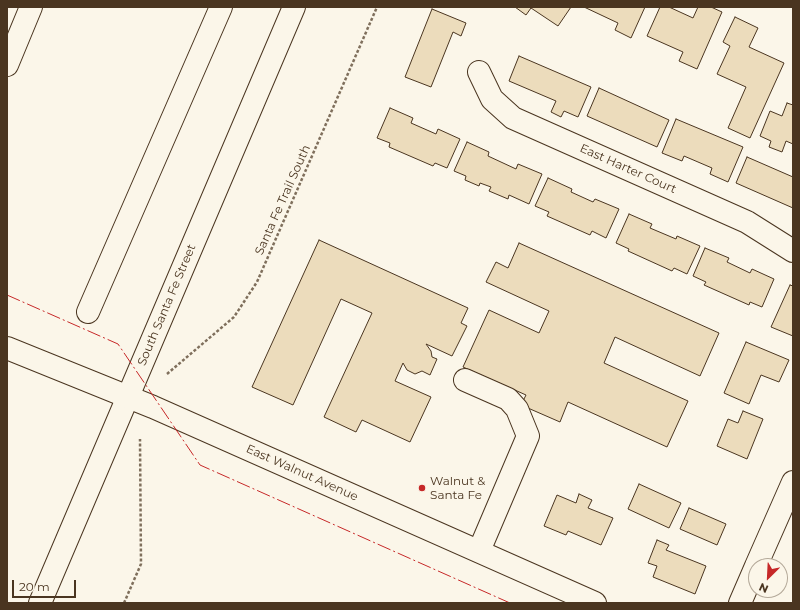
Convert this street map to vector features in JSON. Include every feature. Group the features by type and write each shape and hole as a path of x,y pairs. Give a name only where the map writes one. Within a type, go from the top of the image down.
{"street":[{"path":"7,65 31,7"},
{"path":"88,312 221,7"},
{"name":"South Santa Fe Street","path":"40,603 294,7"},
{"name":"East Harter Court","path":"479,72 492,99 513,118 747,222 793,251"},
{"name":"East Walnut Avenue","path":"7,348 128,397 595,603"},
{"path":"465,380 508,400 517,409 528,436 479,551"},
{"path":"760,558 793,482"},
{"path":"740,603 748,584"}],"path":[{"name":"Santa Fe Trail South","path":"167,374 234,317 257,282 377,7"},
{"path":"124,603 141,564 140,439"}],"building":[{"path":"515,7 571,7 558,26 531,8 526,15"},
{"path":"584,7 645,7 631,38 615,30 618,23"},
{"path":"660,7 669,7 693,18 698,7 711,7 722,12 697,69 679,61 683,52 647,36"},
{"path":"432,9 466,23 461,36 453,32 431,87 405,77"},
{"path":"735,17 758,28 749,47 784,63 750,138 728,128 746,87 717,74 730,46 723,42"},
{"path":"519,56 591,87 578,117 564,111 561,117 551,112 556,101 509,81"},
{"path":"599,88 669,120 657,147 587,116"},
{"path":"787,103 793,105 793,144 786,141 782,152 769,147 771,141 760,136 770,111 782,116"},
{"path":"390,108 413,118 411,123 436,134 438,129 460,139 447,168 435,163 433,166 389,147 390,143 377,138"},
{"path":"676,119 743,147 728,182 710,174 712,168 684,156 682,161 662,153"},
{"path":"467,142 489,152 488,156 516,169 518,164 542,174 529,204 509,195 508,199 489,191 491,187 480,183 479,186 465,180 466,176 454,171"},
{"path":"747,157 793,177 793,208 736,183"},
{"path":"548,178 572,189 571,192 593,202 595,199 619,209 606,238 592,231 590,235 547,216 549,212 535,206"},
{"path":"629,214 652,224 650,228 676,239 677,236 700,246 687,274 674,268 672,271 628,251 629,249 616,243"},
{"path":"319,240 468,308 461,323 467,326 452,356 426,344 431,351 432,357 437,359 430,375 422,371 415,374 407,370 403,363 395,381 431,397 410,442 362,420 356,432 324,417 372,313 341,299 293,405 252,387"},
{"path":"519,243 719,333 700,376 615,337 604,363 688,401 667,447 568,402 560,422 521,405 526,395 463,367 489,310 539,333 549,311 486,282 496,262 508,268"},
{"path":"705,248 729,258 727,262 750,273 752,269 774,279 762,307 750,302 749,305 704,285 706,282 693,276"},
{"path":"790,285 793,286 793,336 771,327"},
{"path":"746,342 789,360 779,382 761,375 749,404 724,393"},
{"path":"743,411 763,419 747,459 717,446 728,419 738,423"},
{"path":"639,484 681,503 669,528 628,509"},
{"path":"579,494 592,500 588,508 613,518 601,545 568,531 566,535 544,526 557,495 576,503"},
{"path":"689,508 726,524 717,545 680,529"},
{"path":"657,540 669,545 666,550 706,566 695,594 653,577 657,566 648,563"}],"power":[{"path":"7,295 118,344 200,465 510,603"}],"place":[{"name":"Walnut & Santa Fe","path":"422,488"}]}
